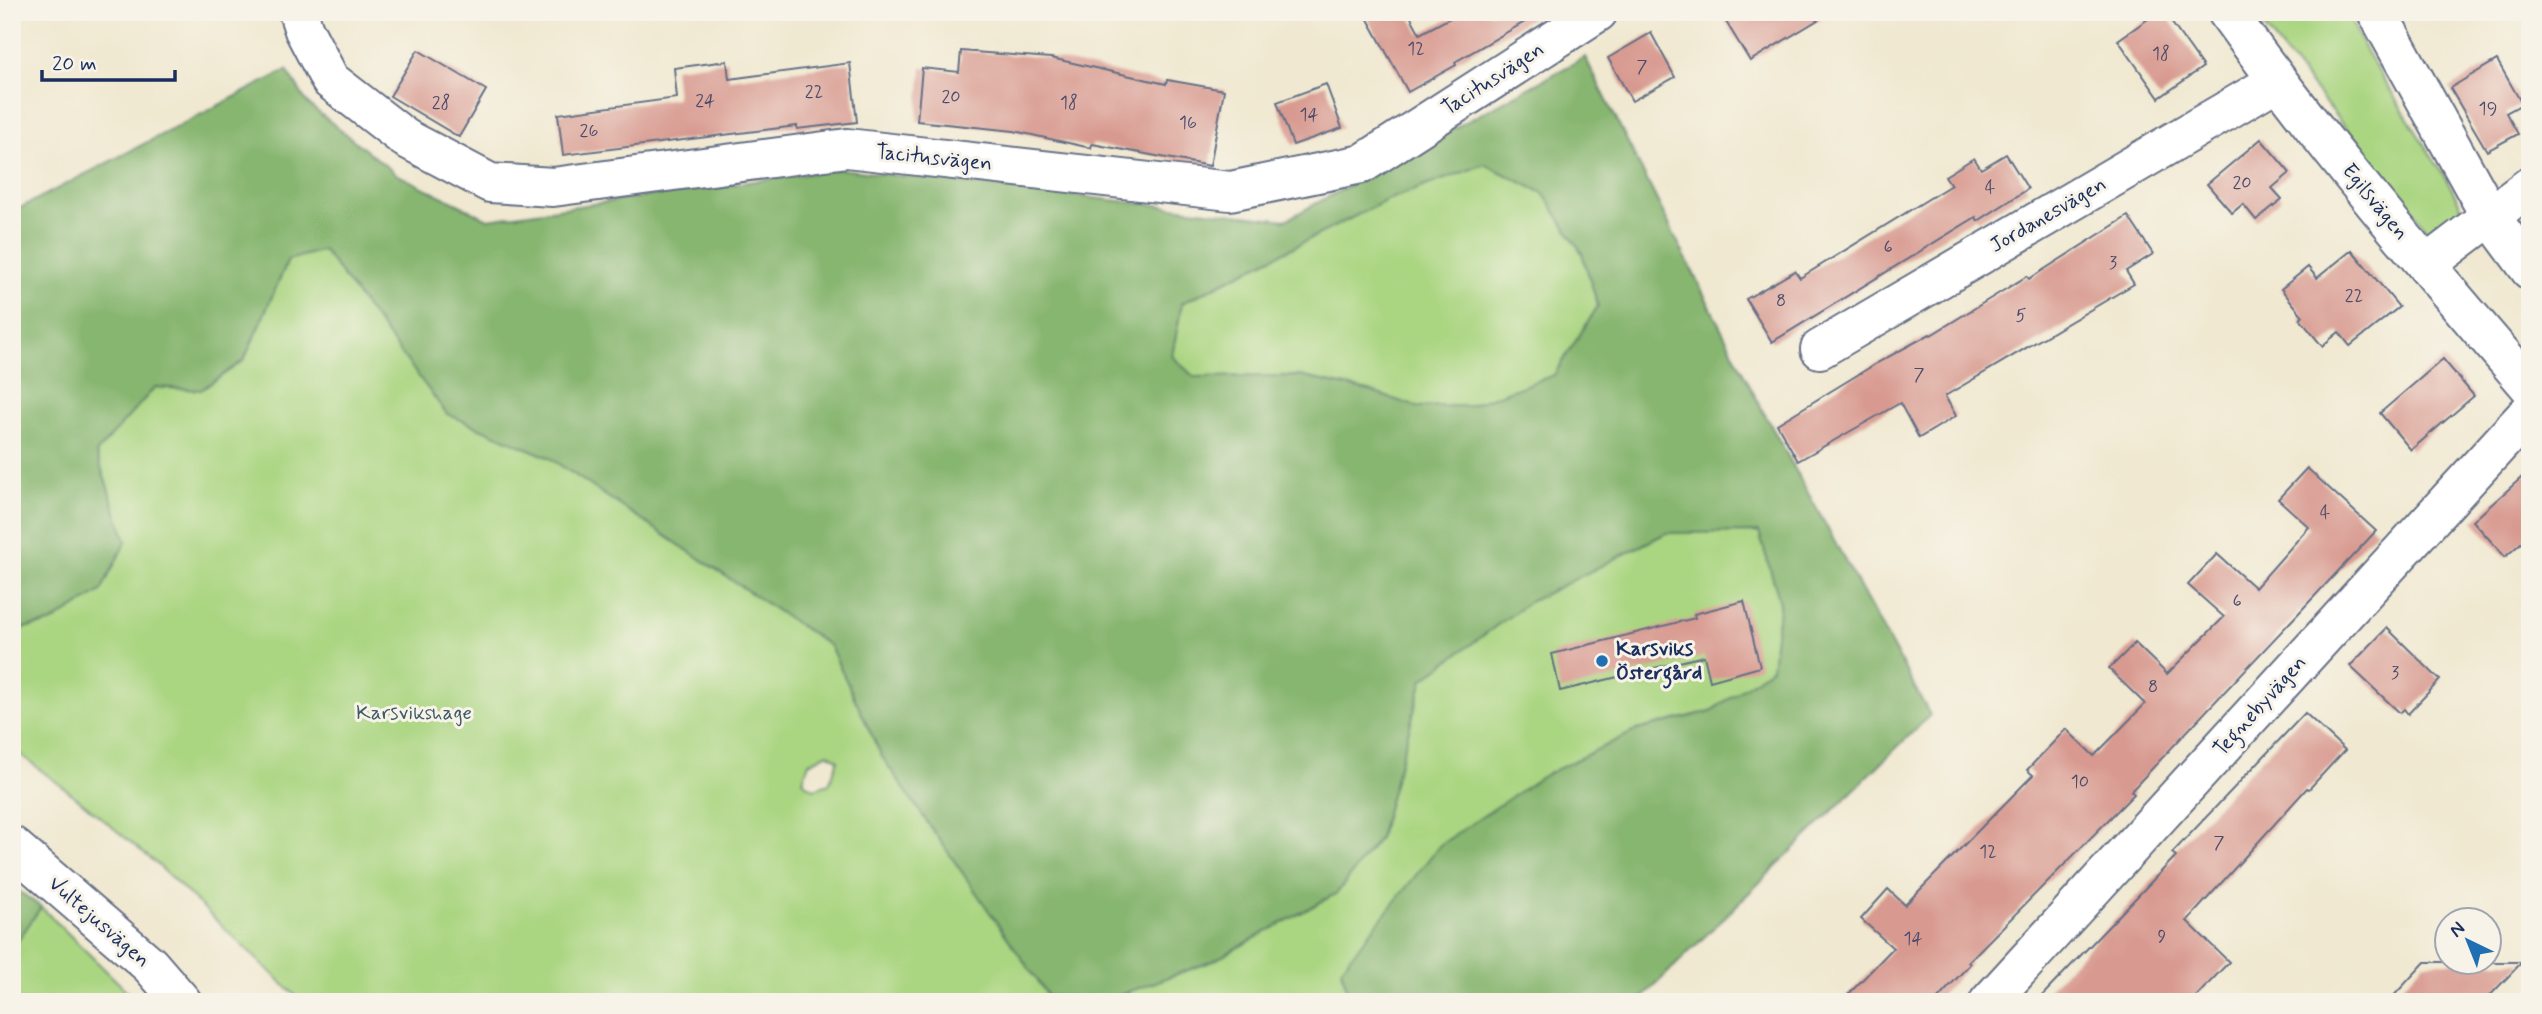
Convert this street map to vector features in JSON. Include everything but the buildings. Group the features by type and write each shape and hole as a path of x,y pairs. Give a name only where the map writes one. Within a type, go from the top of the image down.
{"street":[{"name":"Tacitusvägen","path":"298,12 330,79 405,138 490,183 553,187 847,148 1230,191 1362,164 1598,12"},
{"name":"Egilsvägen","path":"2227,12 2277,81 2426,265 2530,387"},
{"path":"2377,12 2490,216 2530,270"},
{"name":"Jordanesvägen","path":"1819,349 2277,81"},
{"path":"2426,265 2530,186"},
{"name":"Tegnebyvägen","path":"1989,1002 2530,411"},
{"name":"Vultejusvägen","path":"12,846 150,965 182,1002"}],"green space":[{"path":"2252,12 2347,12 2365,50 2463,210 2433,237"},
{"path":"1585,57 1758,402 1930,715 1638,1002 1351,1002 1341,969 1440,845 1541,777 1637,730 1711,711 1772,668 1780,602 1759,532 1666,533 1529,602 1423,679 1379,838 1337,893 1213,961 1111,998 1048,996 882,757 830,646 548,457 447,414 323,250 288,260 244,360 201,390 155,387 96,453 126,541 101,591 50,623 12,630 12,212 287,70 308,104 396,174 488,219 840,169 1286,220","holes":["1485,164 1543,193 1582,253 1598,306 1554,375 1468,406 1417,407 1369,391 1300,376 1194,377 1172,356 1182,303 1387,200"]},
{"path":"1485,164 1543,193 1582,253 1598,306 1555,375 1468,406 1417,407 1369,391 1300,376 1194,377 1172,356 1182,303 1387,200"},
{"name":"Karsvikshage","path":"323,250 447,414 548,457 831,646 882,757 1111,998 1213,961 1337,893 1379,838 1423,679 1529,602 1666,533 1759,532 1780,602 1772,668 1711,711 1637,730 1341,969 1351,1002 302,1002 157,864 12,748 12,630 50,623 101,591 126,541 96,453 155,387 201,390 244,360 288,260","holes":["828,753 838,760 829,784 815,789 803,780 809,763"]},
{"path":"12,886 41,907 12,949"},
{"path":"41,907 138,1002 12,1002 12,949"}],"place":[{"name":"Karsviks Östergård","path":"1602,661"}]}
